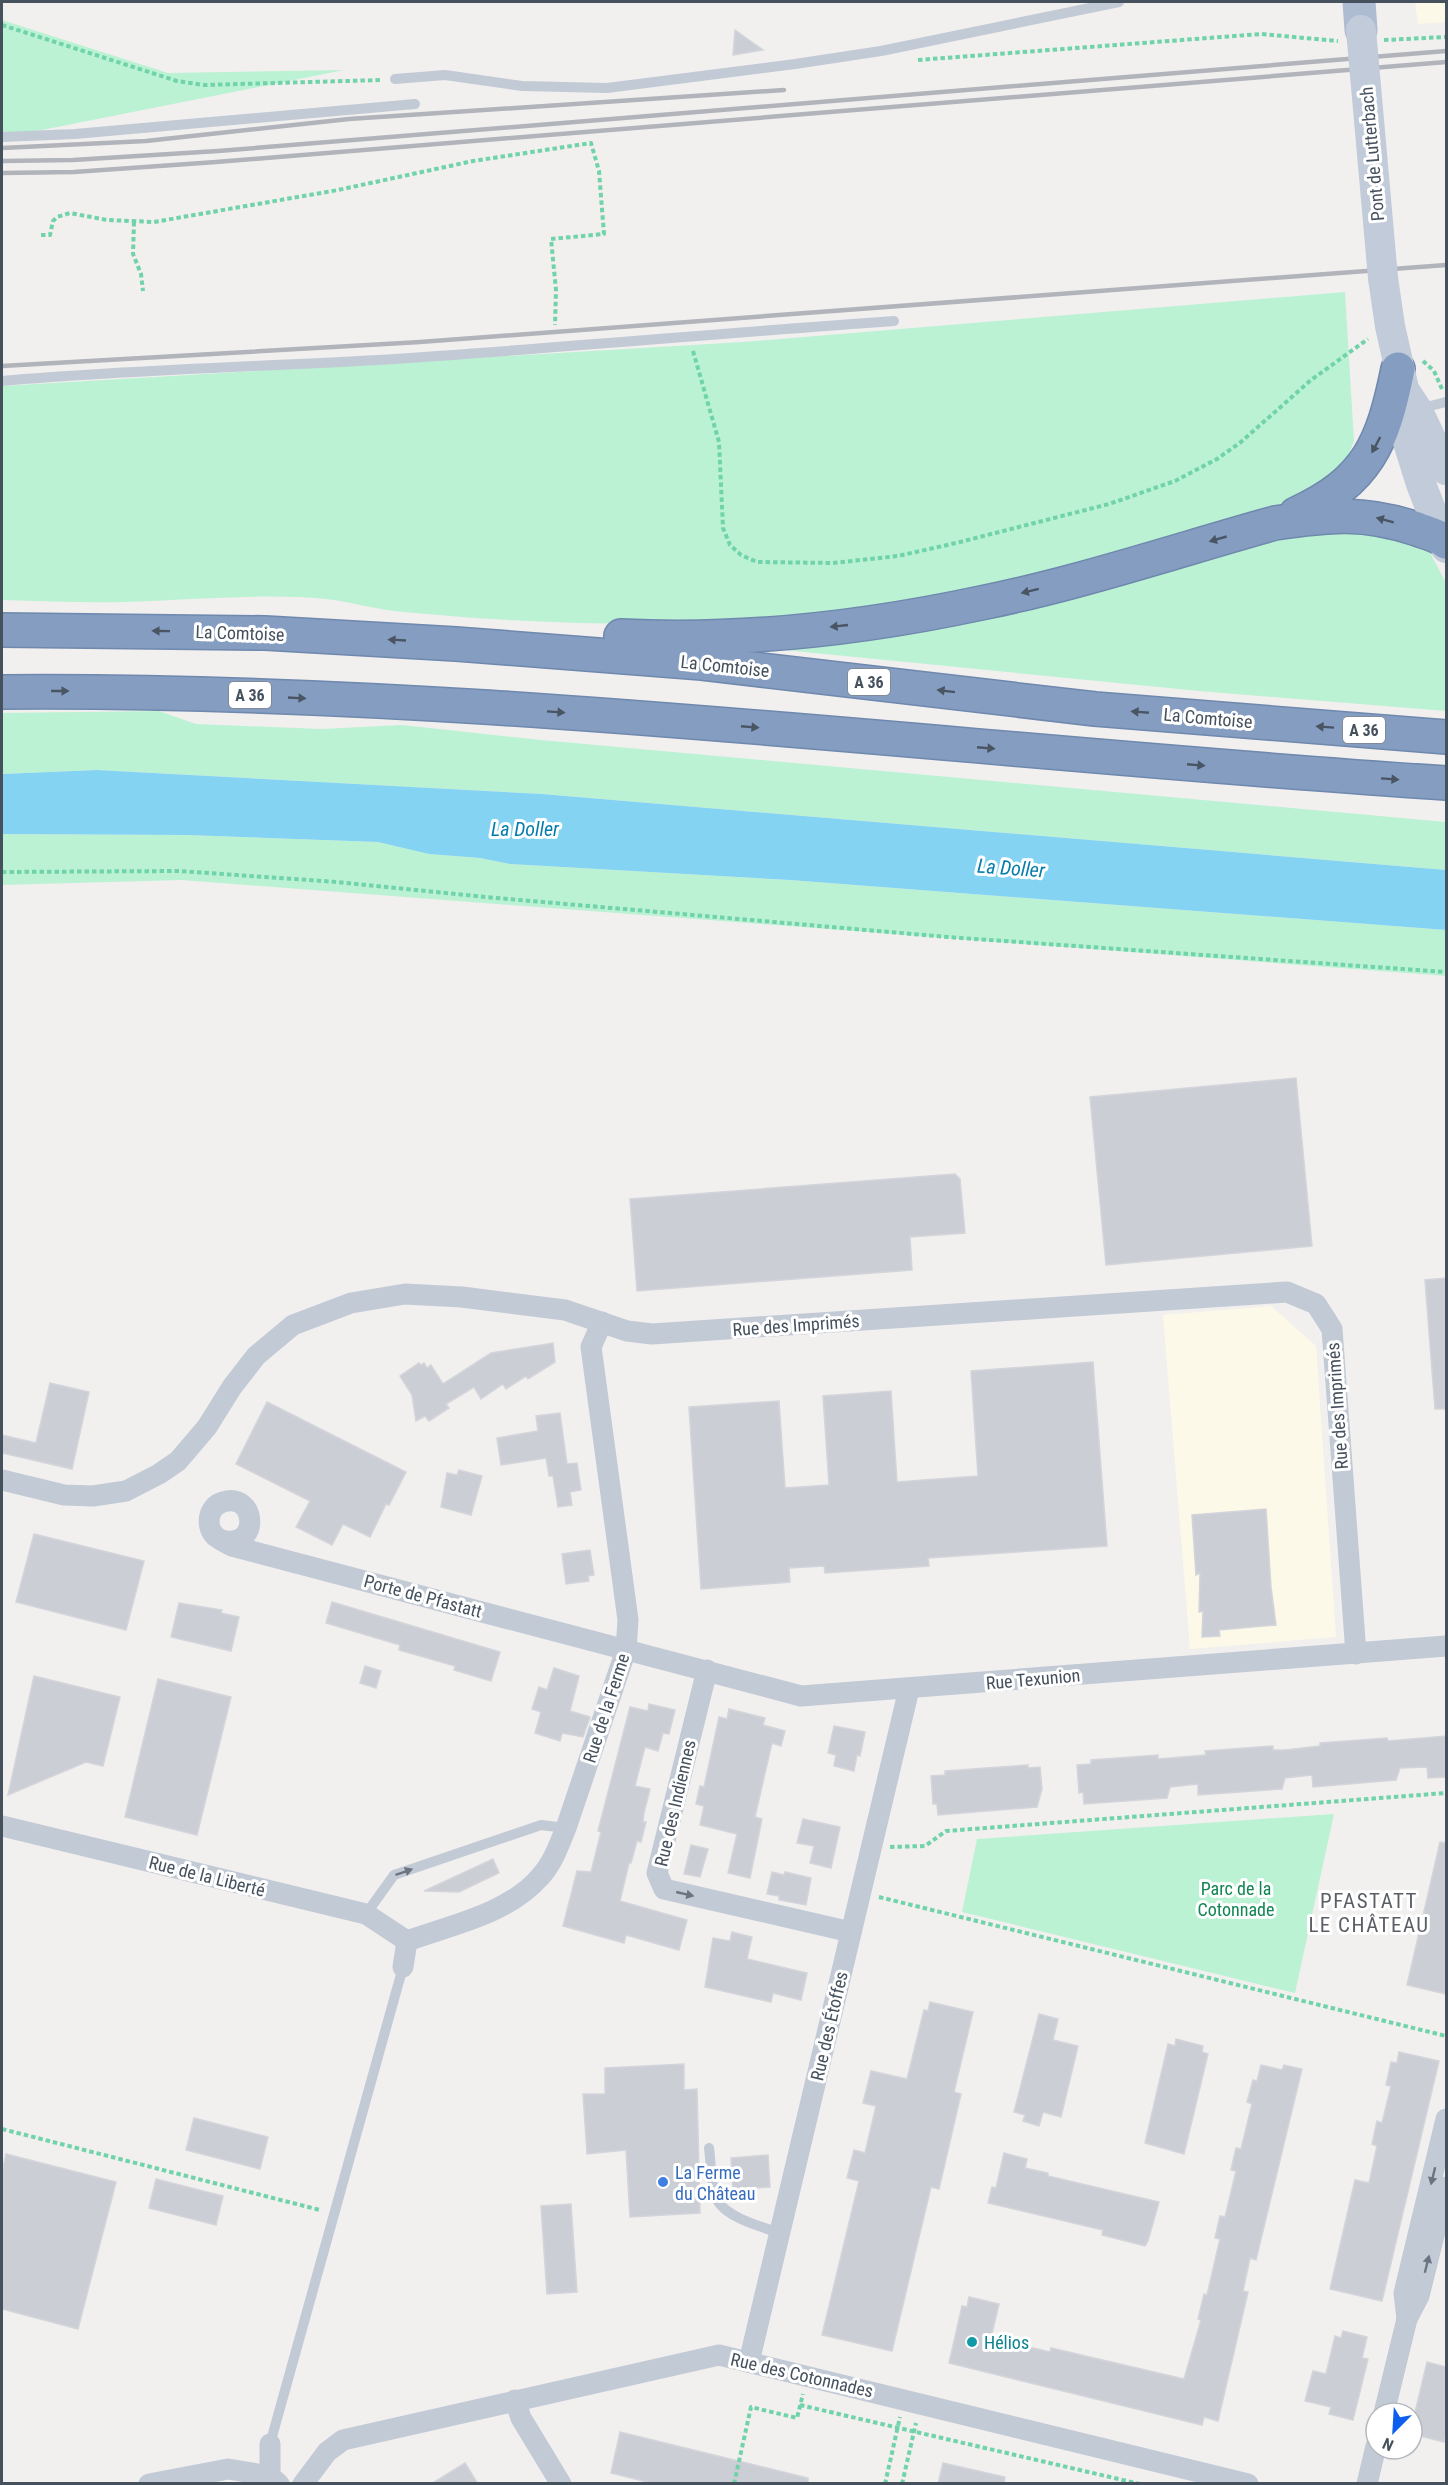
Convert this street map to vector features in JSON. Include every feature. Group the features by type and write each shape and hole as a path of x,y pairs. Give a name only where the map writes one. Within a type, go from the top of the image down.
{"highway":[{"path":"1275,523 1311,507 1338,490 1365,463 1375,447 1389,414 1411,380"},
{"path":"456,644 554,633 637,637 780,632 886,620 983,603 1275,523 1350,514 1395,522 1445,543"},
{"name":"La Comtoise","path":"2,630 265,633 456,644 702,663 1095,709 1446,737"},
{"name":"A 36","path":"2,692 254,695 498,708 1276,772 1446,783"}],"main road":[{"name":"Pont de Lutterbach","path":"1359,28 1383,278 1390,326 1411,380"},
{"path":"1411,380 1417,409 1446,470"},
{"path":"1411,380 1406,436 1445,543"}],"street":[{"name":"Rue des Imprimés","path":"2,1480 64,1495 93,1496 126,1491 178,1461 207,1427 232,1387 256,1356 293,1325 351,1303 405,1294 462,1297 565,1310 627,1331 652,1334 1287,1292 1317,1304 1332,1329 1356,1654"},
{"name":"Rue de la Ferme","path":"407,1941 509,1904 525,1893 542,1876 555,1856 566,1828 626,1650 628,1620 591,1347 602,1322"},
{"name":"Porte de Pfastatt","path":"221,1540 232,1546 626,1650"},
{"name":"Rue Texunion","path":"626,1650 801,1696 1446,1646"},
{"name":"Rue des Indiennes","path":"707,1670 657,1873 664,1889 851,1932"},
{"name":"Rue des Étoffes","path":"749,2362 909,1689"},
{"name":"Rue de la Liberté","path":"2,1826 366,1914 407,1941"},
{"path":"404,1967 407,1941"},
{"path":"1407,2319 1404,2293 1446,2119"},
{"path":"1387,2401 1407,2319 1419,2296 1446,2187"},
{"name":"Rue des Cotonnades","path":"303,2484 327,2452 343,2439 719,2355 1248,2484"},
{"path":"515,2400 521,2418 561,2484"},
{"path":"149,2484 228,2469 274,2480 270,2444"},
{"path":"1367,2484 1372,2461"}],"lane":[{"path":"395,79 445,75 522,86 607,88 881,51 1119,2"},
{"path":"2,137 75,134 415,104"},
{"path":"2,381 377,360 894,321"},
{"path":"1411,380 1446,402"},
{"path":"366,1914 394,1875 541,1825 566,1828"},
{"path":"270,2444 404,1967"},
{"path":"709,2148 716,2199 723,2209 752,2224 780,2233"}],"path":[{"path":"2,25 177,81 195,84 281,84 395,79"},
{"path":"881,51 917,60 1359,28 1446,36"},
{"path":"41,235 50,235 53,221 57,216 70,213 134,222 154,222 338,190 472,160 591,143 599,171 604,234 551,239 556,290 555,325"},
{"path":"134,222 133,254 141,274 143,291"},
{"path":"688,336 719,442 723,528 730,545 741,555 757,562 772,564 833,563 898,556 1098,507 1151,491 1217,459 1241,442 1311,380 1390,326"},
{"path":"1411,380 1434,371 1442,390"},
{"path":"2,872 179,871 326,881 947,937 1446,972"},
{"path":"872,1848 925,1846 946,1831 1446,1793"},
{"path":"861,1893 1446,2036"},
{"path":"2,2129 336,2213"},
{"path":"734,2484 751,2408 797,2418 807,2376"},
{"path":"885,2484 898,2427 912,2402"},
{"path":"902,2484 914,2431 912,2402"},
{"path":"800,2405 1140,2484"}],"shaded area":[{"path":"1415,2 1446,2 1446,22 1418,24"},
{"path":"1271,1306 1316,1346 1336,1637 1190,1649 1163,1315"}],"green space":[{"path":"2,20 168,73 344,70 12,136 2,135"},
{"path":"1345,292 1354,441 1343,469 1308,495 1070,565 965,591 858,610 802,616 745,621 630,624 459,617 394,611 336,600 301,597 110,602 2,600 2,386 743,342"},
{"path":"1358,526 1425,543 1446,583 1446,711 1199,691 784,650 1091,595 1292,533"},
{"path":"159,711 196,724 322,729 402,725 541,740 1446,822 1446,870 542,794 97,770 2,774 2,713"},
{"path":"2,834 187,835 378,842 429,854 480,858 510,864 790,880 1446,930 1446,976 181,880 2,885"},
{"name":"Parc de la Cotonnade","path":"1334,1814 1295,1993 962,1912 977,1839"}],"water":[{"name":"La Doller","path":"97,770 542,794 1446,870 1446,930 790,880 510,864 480,858 429,854 378,842 187,835 2,834 2,774"}],"building":[{"path":"735,30 763,50 733,55"},
{"path":"1296,1078 1312,1246 1106,1265 1090,1097"},
{"path":"955,1174 960,1179 965,1233 910,1237 912,1270 637,1291 630,1199"},
{"path":"1446,1278 1446,1409 1435,1409 1425,1280"},
{"path":"553,1343 555,1362 528,1379 526,1376 506,1389 503,1384 481,1399 474,1387 446,1404 449,1408 429,1421 425,1416 416,1421 412,1395 400,1376 419,1363 421,1365 424,1363 427,1368 431,1365 443,1384 491,1353"},
{"path":"1093,1362 1107,1546 928,1558 929,1566 825,1573 824,1566 789,1568 790,1582 701,1589 689,1407 779,1401 785,1488 829,1485 823,1396 891,1391 897,1482 978,1476 971,1371"},
{"path":"50,1383 89,1392 72,1469 2,1453 2,1435 36,1443"},
{"path":"267,1402 406,1472 389,1505 386,1504 370,1537 343,1524 332,1545 296,1527 310,1501 236,1464"},
{"path":"560,1413 567,1464 577,1463 581,1490 570,1492 572,1505 558,1507 553,1476 549,1476 546,1458 501,1465 497,1438 538,1431 536,1416"},
{"path":"459,1470 482,1476 471,1515 441,1507 447,1473 457,1475"},
{"path":"1266,1509 1276,1625 1219,1630 1220,1636 1202,1637 1203,1611 1199,1612 1200,1573 1196,1575 1192,1515"},
{"path":"34,1534 144,1561 126,1630 16,1602"},
{"path":"590,1550 594,1575 588,1576 589,1581 566,1584 562,1554"},
{"path":"332,1602 500,1652 491,1681 454,1670 455,1666 399,1650 400,1645 326,1623"},
{"path":"179,1603 222,1610 221,1613 239,1617 231,1651 171,1637"},
{"path":"365,1666 381,1671 376,1688 360,1683"},
{"path":"554,1668 579,1676 570,1711 590,1717 583,1737 562,1733 560,1741 535,1733 541,1712 532,1709 539,1687 547,1690"},
{"path":"34,1676 120,1697 103,1766 86,1762 8,1795"},
{"path":"158,1679 231,1697 197,1835 125,1817"},
{"path":"649,1704 675,1710 669,1734 663,1733 658,1751 645,1747 635,1786 650,1789 644,1813 643,1822 646,1822 641,1842 637,1841 631,1863 629,1863 620,1901 687,1920 679,1950 626,1935 624,1943 563,1926 577,1871 591,1872 601,1832 598,1831 630,1707 648,1711"},
{"path":"729,1709 765,1718 763,1725 785,1731 781,1746 772,1743 755,1817 762,1819 750,1878 728,1873 737,1834 700,1825 704,1806 696,1804 700,1786 704,1787 719,1717 727,1719"},
{"path":"834,1726 865,1732 854,1771 834,1766 836,1755 828,1753"},
{"path":"1446,1736 1446,1777 1428,1778 1427,1767 1400,1768 1396,1780 1313,1787 1312,1775 1285,1778 1282,1789 1198,1795 1198,1784 1170,1787 1167,1798 1084,1804 1083,1792 1079,1793 1077,1765 1091,1764 1091,1760 1158,1755 1158,1759 1206,1755 1205,1751 1273,1746 1273,1750 1285,1750 1320,1746 1320,1743"},
{"path":"1028,1765 1028,1768 1040,1767 1042,1789 1037,1807 938,1815 937,1804 933,1804 931,1776 945,1775 945,1771"},
{"path":"803,1819 840,1827 831,1868 810,1863 814,1846 797,1843"},
{"path":"1440,1842 1446,1843 1446,1994 1407,1985"},
{"path":"691,1845 708,1849 700,1877 684,1874"},
{"path":"493,1859 499,1873 459,1892 424,1891"},
{"path":"772,1872 784,1875 785,1872 811,1878 806,1905 779,1900 779,1896 767,1894"},
{"path":"732,1932 752,1937 747,1959 807,1973 801,2000 773,1993 771,2002 705,1987 713,1938 730,1941"},
{"path":"930,2002 973,2012 954,2092 961,2094 939,2189 931,2187 892,2351 822,2335 859,2181 847,2178 854,2150 865,2153 876,2106 863,2103 871,2071 907,2079 924,2010 928,2011"},
{"path":"1039,2014 1058,2019 1053,2040 1078,2046 1061,2117 1043,2112 1039,2126 1023,2121 1025,2115 1014,2112"},
{"path":"1176,2039 1203,2046 1202,2052 1208,2054 1184,2154 1145,2143 1168,2044 1175,2046"},
{"path":"1399,2052 1439,2061 1382,2301 1330,2289 1355,2180 1369,2183 1377,2146 1372,2144 1377,2121 1382,2123 1391,2086 1386,2085 1391,2062 1397,2063"},
{"name":"La Ferme du Château","path":"684,2064 684,2090 697,2089 700,2213 630,2217 626,2150 587,2154 583,2094 605,2094 605,2068"},
{"path":"1261,2065 1282,2070 1284,2065 1302,2069 1256,2260 1250,2258 1243,2291 1248,2292 1218,2421 1204,2417 1202,2425 949,2363 962,2306 967,2307 969,2297 999,2304 991,2338 1050,2352 1051,2348 1184,2379 1220,2239 1215,2238 1220,2216 1225,2217 1236,2171 1231,2170 1236,2148 1241,2149 1252,2104 1247,2102 1253,2080 1257,2081"},
{"path":"194,2118 268,2137 260,2169 186,2150"},
{"path":"1004,2153 1027,2159 1025,2168 1048,2173 1048,2176 1159,2202 1145,2246 1102,2235 1103,2230 988,2203 992,2187 996,2188"},
{"path":"6,2154 116,2182 78,2329 2,2309 2,2173"},
{"path":"768,2155 770,2187 755,2188 756,2192 738,2193 738,2189 733,2190 731,2158"},
{"path":"156,2179 223,2196 216,2225 149,2208"},
{"path":"571,2204 577,2292 547,2294 541,2206"},
{"path":"1343,2331 1367,2337 1362,2358 1368,2359 1353,2420 1329,2414 1331,2407 1305,2401 1313,2371 1326,2374 1335,2336 1341,2338"},
{"path":"1427,2362 1446,2367 1444,2442 1424,2437 1424,2401 1418,2401"},
{"path":"620,2432 808,2478 808,2484 655,2484 611,2473"},
{"path":"465,2463 478,2484 431,2484"},
{"path":"943,2463 1005,2477 1004,2484 938,2484"}],"railway":[{"path":"2,161 73,160 218,151 1446,51"},
{"path":"2,173 74,172 216,162 1446,62"},
{"path":"2,148 146,141 349,119 784,90"},
{"path":"2,366 420,342 1446,265"}],"place":[{"name":"La Ferme du Château","path":"663,2182"},
{"name":"Hélios","path":"972,2342"}],"district":[{"name":"PFASTATT LE CHÂTEAU","path":"1369,1913"}]}
